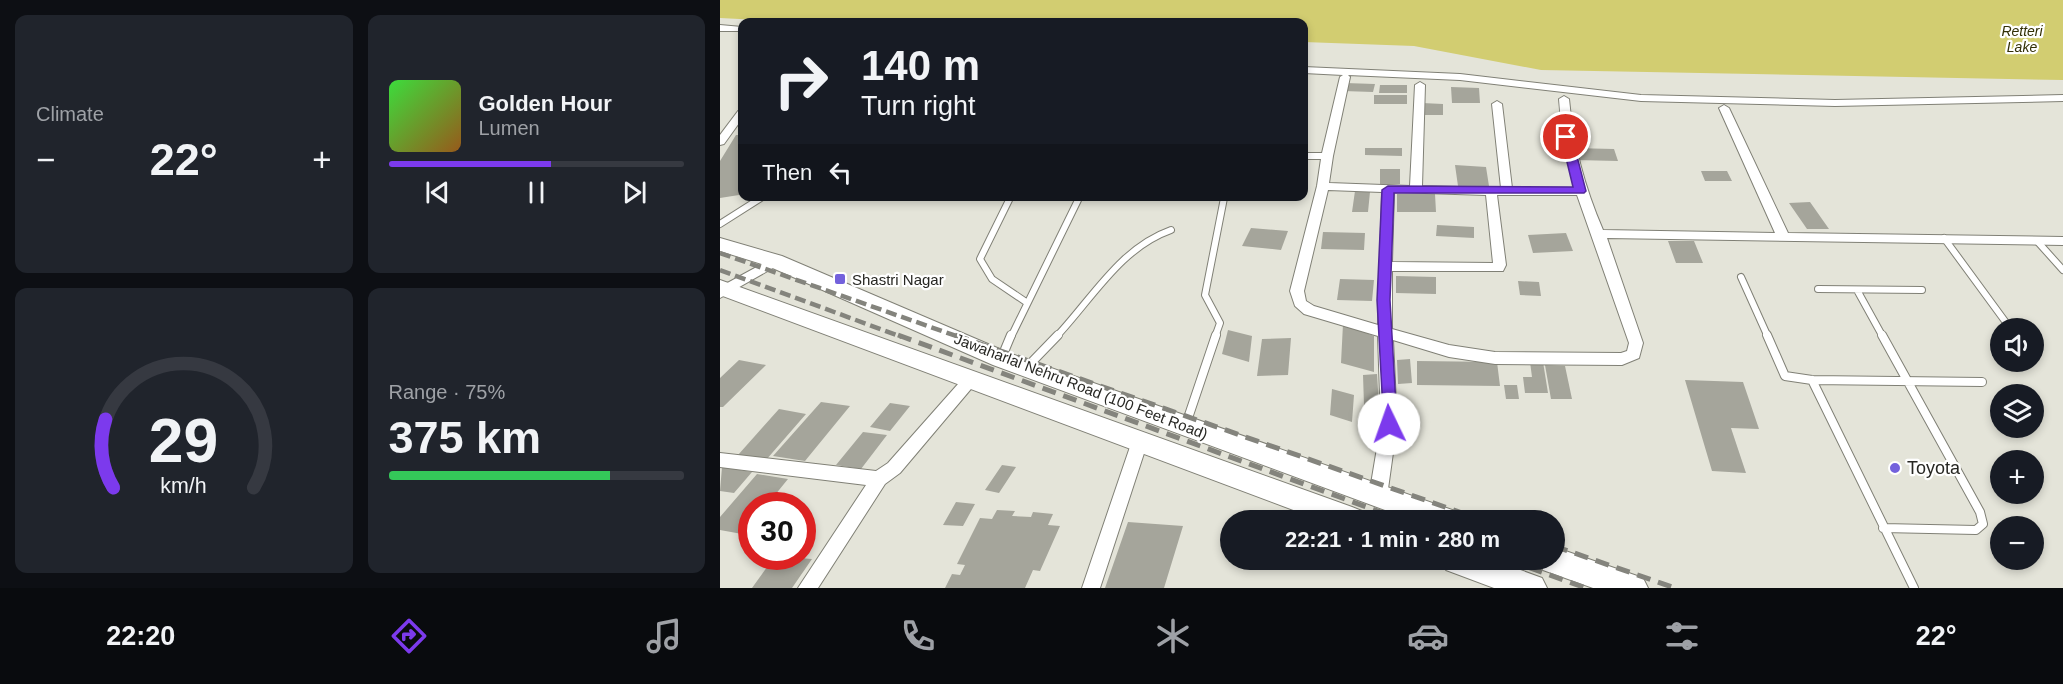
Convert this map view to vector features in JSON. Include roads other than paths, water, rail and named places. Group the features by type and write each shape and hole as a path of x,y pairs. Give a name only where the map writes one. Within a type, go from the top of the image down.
{"main road":[{"name":"Jawaharlal Nehru Road (100 Feet Road)","path":"720,244 775,261 1001,359 1417,510"},
{"name":"Jawaharlal Nehru Road (100 Feet Road)","path":"722,290 1325,510"},
{"path":"1565,564 1633,588"},
{"path":"1483,570 1532,588"}],"street":[{"path":"720,28 738,29"},
{"path":"1308,70 1470,78 1604,96 1653,98 1835,103 2063,98"},
{"path":"1345,77 1327,156 1323,186 1298,291 1300,303 1309,310 1449,351 1495,358 1622,359 1634,354 1636,343 1599,234 1580,191 1566,137 1564,99"},
{"path":"1416,190 1420,85"},
{"path":"1497,104 1507,191"},
{"path":"1724,108 1783,236"},
{"path":"720,142 738,118"},
{"path":"1308,156 1327,156"},
{"path":"1323,186 1388,190 1580,191"},
{"path":"1378,496 1389,424 1383,300 1387,266 1388,190"},
{"path":"1387,266 1498,268 1500,265 1491,192"},
{"path":"1599,234 2063,241"},
{"path":"722,290 775,261"},
{"path":"807,588 879,479 894,468 971,379"},
{"path":"1091,588 1140,441"},
{"path":"720,460 879,479"}],"lane":[{"path":"720,224 756,201"},
{"path":"1009,201 980,259 982,269 990,278 1026,302"},
{"path":"1001,359 1023,315 1026,302 1078,201"},
{"path":"1185,426 1220,323 1208,305 1205,295 1223,201"},
{"path":"1026,368 1122,262 1158,233 1171,230"},
{"path":"1944,238 2003,318"},
{"path":"2037,241 2063,270"},
{"path":"1741,277 1782,371 1792,378 1982,382"},
{"path":"1818,289 1922,290"},
{"path":"1857,290 1980,512 1983,524 1976,530 1883,528"},
{"path":"1812,380 1914,588"}],"water":[{"name":"Retteri Lake","path":"720,0 2063,0 2063,80 1541,70 1414,46 1308,42 1308,18 720,18"}],"railway":[{"path":"720,253 959,337"},
{"path":"720,270 902,337"},
{"path":"898,335 1375,510"},
{"path":"955,335 1454,510"},
{"path":"1565,550 1675,588"},
{"path":"1536,570 1586,588"}],"place":[{"name":"Shastri Nagar","path":"840,279"},
{"name":"Toyota","path":"1895,468"}]}
